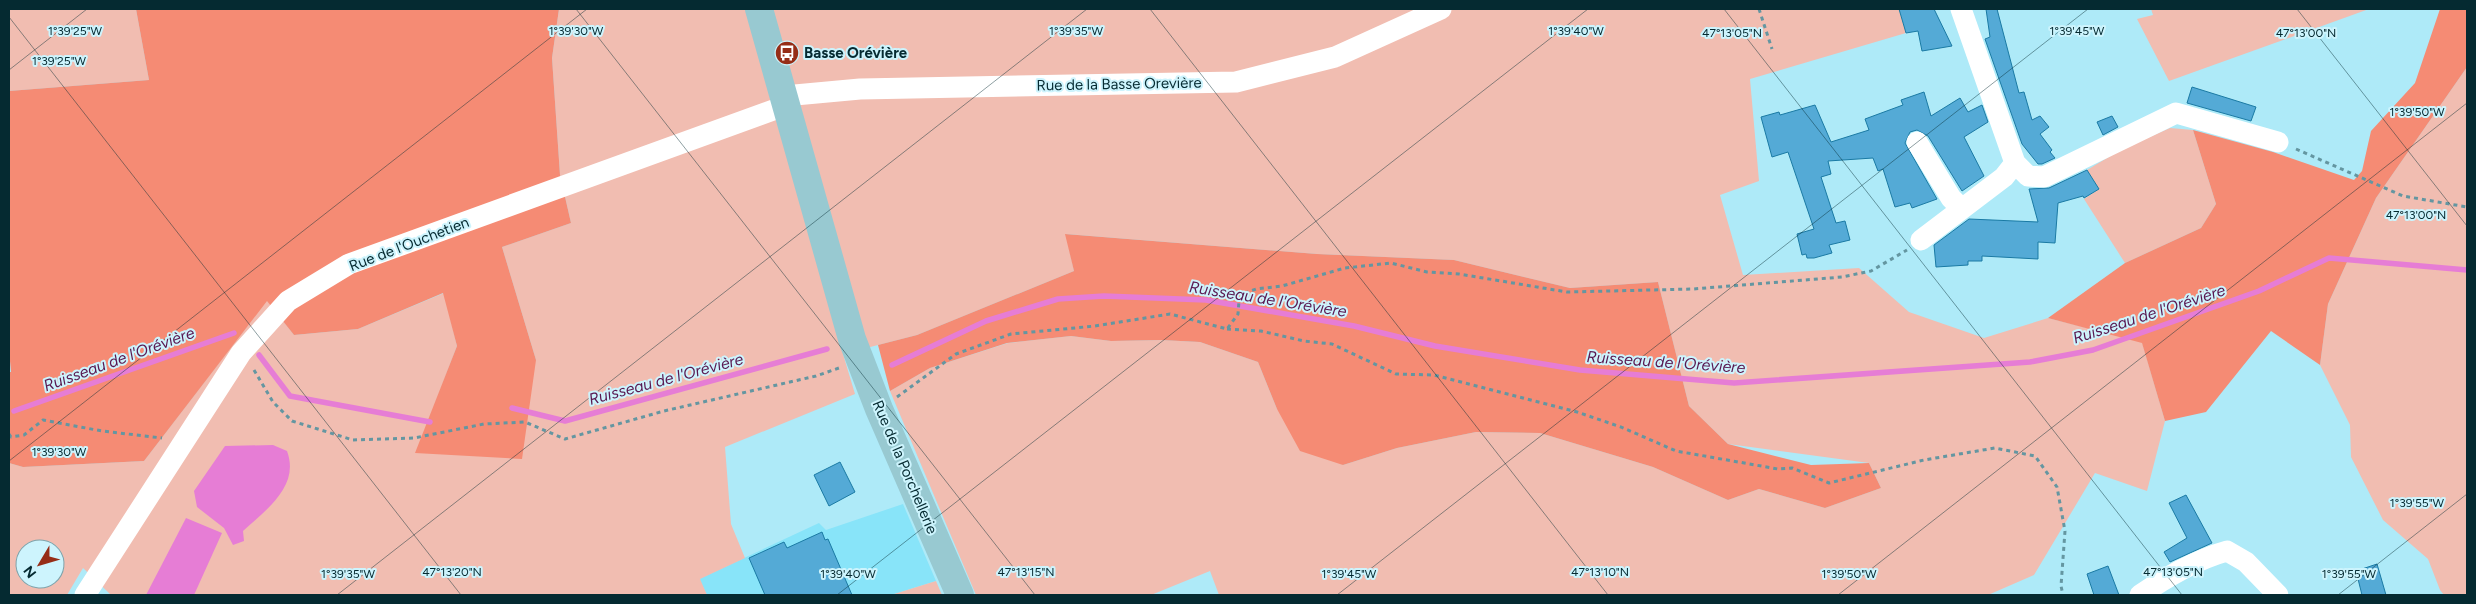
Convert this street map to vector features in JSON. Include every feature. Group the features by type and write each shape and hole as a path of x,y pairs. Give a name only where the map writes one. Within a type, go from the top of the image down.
{"street":[{"name":"Rue de la Porchellerie","path":"759,9 852,339 879,408 960,595"},
{"name":"Rue de la Basse Orevière","path":"785,100 860,90 1236,82 1335,57 1441,9"},
{"path":"1961,9 2015,162 2028,176 2044,177 2176,114 2278,142"},
{"name":"Rue de l'Ouchetien","path":"85,595 242,353 288,301 350,264 785,100"},
{"path":"1917,142 1951,198 1961,208"},
{"path":"1922,240 1961,208 1981,196 2004,177 2015,162"},
{"path":"2140,595 2167,576 2227,550 2246,562 2278,595"}],"path":[{"path":"1759,9 1772,49"},
{"path":"2278,142 2403,196 2467,207"},
{"path":"1227,329 1238,314 1239,301 1245,293 1256,289 1282,286 1345,268 1392,263 1427,272 1459,274 1568,292 1693,289 1842,277 1871,271 1922,240"},
{"path":"879,408 956,354 1011,334 1095,326 1170,314 1227,329 1261,330 1304,341 1332,344 1396,374 1434,375 1577,412 1621,427 1676,451 1778,469 1792,468 1829,483 1924,460 1995,448 2035,456 2056,487 2065,531 2061,586 2063,595"},
{"path":"242,353 273,402 292,421 353,440 414,438 484,424 525,422 565,439 664,411 816,376 841,367"},
{"path":"9,434 11,437 24,436 43,420 102,431 164,439 183,444"}],"shaded area":[{"path":"9,9 136,9 149,80 9,91"},
{"path":"136,9 559,9 552,58 560,175 571,223 502,247 536,360 522,459 415,453 457,346 443,293 358,329 294,335 267,301 144,461 23,467 9,463 9,372 11,372 9,350 9,91 149,80"},
{"path":"559,9 1899,9 1906,33 1750,79 1759,181 1720,195 1743,275 1859,268 1909,312 1984,338 2048,318 2142,342 2165,421 2147,491 2095,473 2034,575 1988,595 1219,595 1210,571 1151,595 976,595 890,391 930,368 1008,343 1071,336 1111,341 1161,340 1200,342 1258,362 1277,409 1343,465 1397,448 1476,432 1540,433 1653,467 1728,500 1759,489 1825,508 1881,488 1869,463 1728,444 1689,406 1658,282 1570,288 1454,260 1317,254 1066,234 1074,271 917,335 843,354 855,394 725,447 731,524 745,558 700,579 707,595 111,595 83,568 67,595 9,595 9,463 23,467 144,461 267,300 294,335 358,329 444,293 457,346 416,453 536,360 502,247 571,223 560,175 552,58"},
{"path":"2151,9 2369,9 2169,81 2137,19 2153,15"},
{"path":"2440,9 2467,9 2467,67 2376,198 2328,304 2320,365 2271,331 2206,412 2165,421 2142,343 2048,318 2125,263 2201,228 2216,204 2193,130 2273,152 2354,180 2362,171 2371,131 2415,83"},
{"path":"2467,67 2467,595 2444,595 2440,590 2428,559 2383,520 2351,457 2350,425 2320,365 2328,304 2376,198"},
{"path":"2170,128 2193,130 2216,204 2201,228 2125,263 2084,199 2099,189 2087,170 2122,149"},
{"path":"1065,234 1317,254 1454,260 1570,288 1658,282 1689,406 1728,444 1811,465 1869,463 1881,488 1825,508 1759,489 1728,500 1653,467 1540,433 1476,432 1397,448 1343,465 1300,451 1277,409 1258,362 1200,342 1161,340 1111,341 1071,336 1007,343 930,368 890,391 878,345 917,335 1074,271"},
{"path":"273,445 287,451 290,464 285,486 271,505 243,531 244,541 233,545 224,528 197,507 194,491 225,446"},
{"path":"903,504 936,581 891,595 707,595 699,579 819,523 826,530"},
{"path":"186,518 222,533 194,595 146,595"},
{"path":"936,581 942,595 891,595"}],"building":[{"path":"1899,9 1934,9 1952,46 1922,51 1918,31 1906,33"},
{"path":"1986,9 1997,9 2019,93 2024,92 2032,120 2040,116 2049,127 2040,134 2052,150 2050,152 2055,158 2042,164 2038,164 2022,144 1985,39 1990,37"},
{"path":"2192,87 2256,107 2251,121 2187,103"},
{"path":"1924,92 1931,116 1960,98 1968,112 1982,105 1988,122 1964,137 1984,176 1962,191 1928,136 1917,130 1910,132 1905,143 1937,199 1912,208 1910,203 1895,207 1883,169 1878,171 1873,158 1828,161 1831,174 1821,177 1836,223 1845,221 1850,240 1829,245 1832,253 1814,258 1807,258 1806,254 1802,255 1797,234 1814,229 1788,152 1772,157 1761,117 1779,112 1780,115 1815,105 1831,142 1869,130 1865,119 1903,105 1901,100"},
{"path":"2112,116 2118,127 2103,135 2097,122"},
{"path":"2087,170 2099,189 2084,198 2083,196 2058,203 2055,243 2038,242 2038,259 1982,256 1982,261 1968,261 1968,265 1936,267 1934,245 1969,219 2038,222 2029,189 2049,188"},
{"path":"840,462 855,492 829,506 814,475"},
{"path":"2186,495 2212,543 2170,562 2164,552 2187,538 2169,503"},
{"path":"822,532 825,540 828,539 852,595 765,595 749,558 784,542 787,548"},
{"path":"2377,564 2386,595 2362,595 2356,571"},
{"path":"2108,566 2119,595 2094,595 2087,574"}],"waterway":[{"name":"Ruisseau de l'Orévière","path":"892,365 986,321 1058,299 1104,296 1206,300 1354,326 1435,346 1580,370 1734,383 2030,362 2093,350 2259,291 2329,258 2467,270"},
{"name":"Ruisseau de l'Orévière","path":"14,411 234,333"},
{"name":"Ruisseau de l'Orévière","path":"512,408 565,421 827,349"},
{"name":"Ruisseau de l'Orévière","path":"259,355 290,396 430,422"}],"place":[{"name":"Basse Orévière","path":"787,53"}]}
